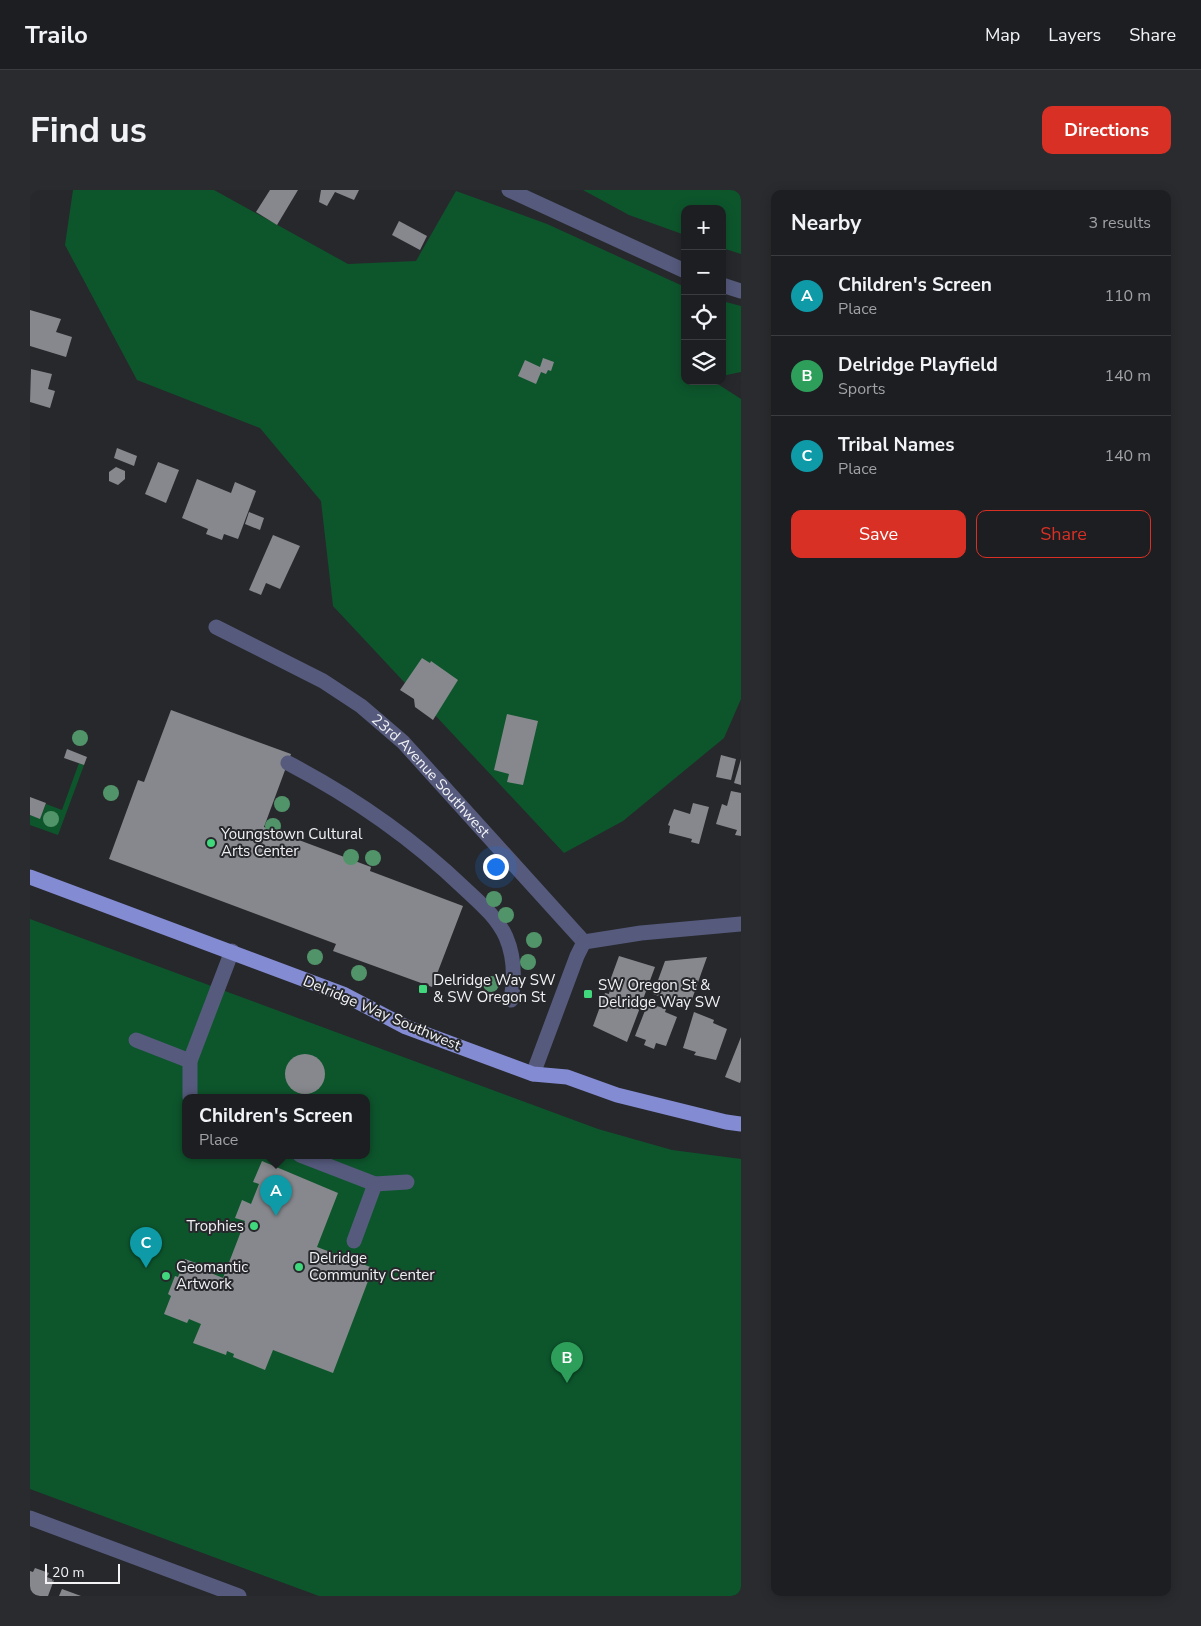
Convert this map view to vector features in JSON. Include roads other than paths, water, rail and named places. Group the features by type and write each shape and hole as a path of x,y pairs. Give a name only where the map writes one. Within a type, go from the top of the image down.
{"main road":[{"name":"Delridge Way Southwest","path":"30,877 344,994 406,1027 534,1074 567,1077 617,1095 741,1124"}],"street":[{"path":"509,190 681,269"},
{"path":"726,286 741,291"},
{"name":"23rd Avenue Southwest","path":"216,627 323,681 361,706 403,742 584,942"},
{"path":"288,764 332,786 408,838 436,861 489,912 506,936 511,951 514,983 511,1000"},
{"path":"534,1074 576,956 584,942 641,933 741,924"},
{"path":"190,1094 190,1060 232,952"},
{"path":"136,1040 190,1060"},
{"path":"310,1159 375,1184 407,1182"},
{"path":"354,1241 375,1184"},
{"path":"30,1518 239,1596"}],"place":[{"name":"Youngstown Cultural Arts Center","path":"211,843"},
{"name":"Delridge Way SW & SW Oregon St","path":"423,989"},
{"name":"SW Oregon St & Delridge Way SW","path":"588,994"},
{"name":"Children's Screen","path":"276,1216"},
{"name":"Trophies","path":"254,1226"},
{"name":"Delridge Community Center","path":"299,1267"},
{"name":"Tribal Names","path":"146,1268"},
{"name":"Geomantic Artwork","path":"166,1276"},
{"name":"Delridge Playfield","path":"567,1383"}]}
